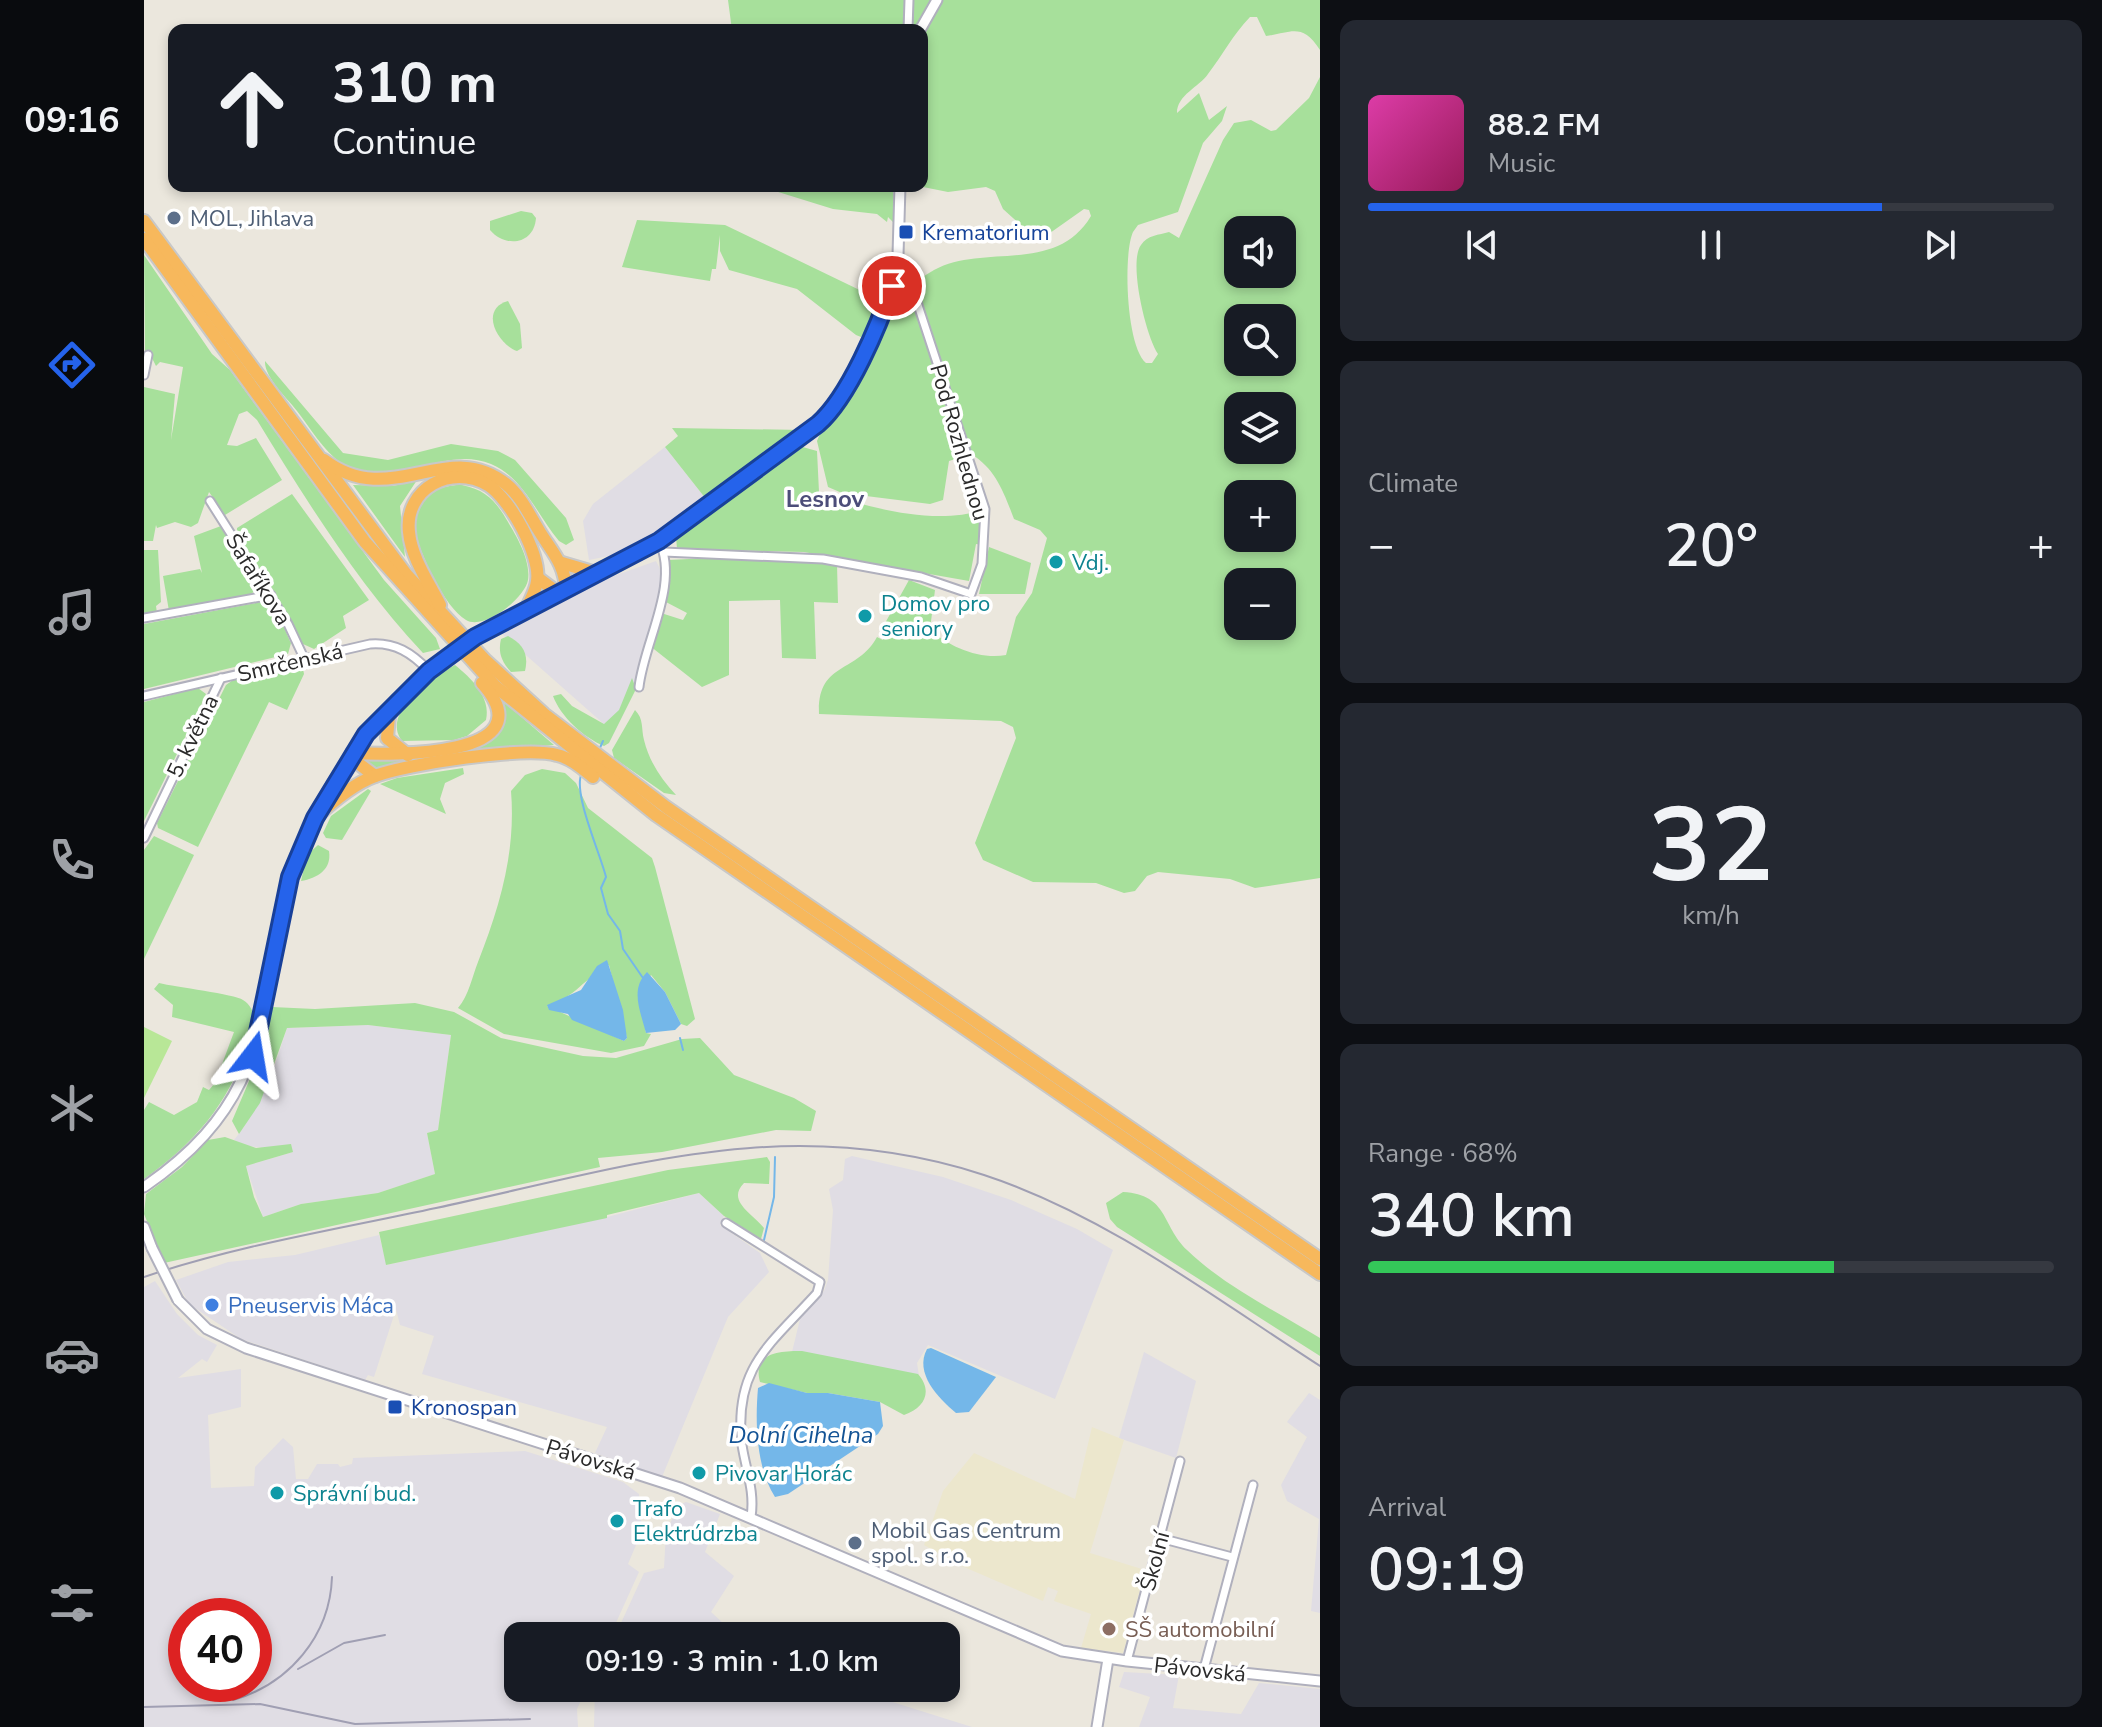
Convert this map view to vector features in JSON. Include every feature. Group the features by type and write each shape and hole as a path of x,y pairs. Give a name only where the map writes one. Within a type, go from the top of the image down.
{"highway":[{"path":"144,221 202,310 365,542 495,686 579,755 719,858 1320,1274"},
{"path":"144,239 189,291"},
{"path":"202,310 383,545 446,619 579,755 1320,1259"},
{"path":"313,451 338,470 372,481 465,467 487,472 508,485 562,563 562,592"},
{"path":"446,619 409,536 407,515 413,499 435,482 459,477 473,479 497,493 519,525 538,578 562,592"},
{"path":"562,563 596,573"},
{"path":"526,610 538,578"},
{"path":"352,753 408,755 458,748 479,740 495,726 497,713 491,693 410,593"},
{"path":"397,700 389,716 387,738 408,755"},
{"path":"315,818 331,803 375,776 534,752 579,755"},
{"path":"352,753 359,764 375,776"}],"street":[{"path":"908,24 909,0"},
{"path":"923,24 937,0"},
{"path":"144,1187 170,1169 218,1122 245,1078 271,986 290,877 315,818 352,753 397,700 432,669 495,627 659,541 824,419 856,366 892,286 898,255 900,192"},
{"name":"Pod Rozhlednou","path":"664,552 797,556 869,565 933,580 971,594 982,564 985,509 917,302 909,286 892,286"},
{"path":"144,375 148,355"},
{"name":"Šafaříkova","path":"210,501 271,595 304,658"},
{"path":"639,687 641,668 659,607 664,552 659,541"},
{"path":"144,618 271,595"},
{"name":"Smrčenská","path":"144,696 304,658 387,643 432,669"},
{"name":"5. května","path":"144,838 221,678"},
{"path":"726,1223 820,1282 817,1293 767,1345 751,1367 742,1441 753,1490 751,1517"},
{"name":"Pávovská","path":"144,1227 178,1300 207,1329 246,1348 665,1483 751,1517 1040,1644 1108,1659 1320,1681"},
{"name":"Školní","path":"1127,1661 1180,1461"},
{"path":"1204,1669 1253,1485"},
{"path":"1160,1538 1232,1557"},
{"path":"1097,1727 1108,1659"}],"shaded area":[{"path":"665,447 706,499 623,553 589,560 583,521 593,504"},
{"path":"656,561 661,571 660,590 631,695 614,733 501,633 594,583"},
{"path":"368,1025 451,1035 438,1130 427,1133 435,1174 378,1193 301,1204 263,1217 246,1166 293,1152 248,1146 234,1140 244,1127 275,1065 287,1028"},
{"path":"852,1156 943,1177 1011,1200 1077,1229 1113,1250 1055,1399 928,1345 917,1363 920,1382 792,1352 800,1319 824,1291 828,1280 833,1210 829,1189 843,1180 845,1159"},
{"path":"699,1193 724,1216 720,1225 760,1253 769,1272 728,1317 662,1477 595,1453 607,1427 422,1374 434,1336 400,1325 396,1309 374,1377 368,1375 365,1380 241,1339 189,1304 176,1280 228,1262 295,1255 379,1235 387,1265 607,1217"},
{"name":"Kronospan","path":"155,1281 177,1314 198,1335 217,1345 207,1362 202,1359 178,1378 241,1369 241,1407 208,1415 211,1488 254,1486 255,1467 283,1438 293,1447 296,1479 308,1479 317,1464 338,1464 340,1467 352,1464 353,1458 525,1451 623,1482 639,1494 642,1531 628,1564 639,1572 616,1622 504,1622 504,1702 580,1702 577,1709 578,1727 144,1727 144,1287"},
{"path":"1144,1352 1196,1381 1176,1458 1119,1438"},
{"path":"1309,1393 1320,1400 1320,1613 1311,1611 1319,1519 1287,1501 1281,1485 1307,1437 1287,1422"},
{"path":"1092,1427 1124,1440 1090,1553 1145,1570 1123,1653 1081,1648 1091,1614 1054,1601 1058,1591 1048,1587 1043,1601 957,1564 924,1545 943,1491 974,1453 1075,1499"},
{"path":"686,1502 720,1514 705,1552 734,1576 711,1612 722,1622 621,1622 644,1573 664,1568 666,1532 679,1505"},
{"path":"1124,1672 1179,1675 1173,1708 1241,1714 1259,1683 1320,1689 1320,1727 1139,1727 1150,1697 1119,1687"},
{"path":"595,1702 893,1702 972,1727 594,1727"}],"green space":[{"path":"728,0 1320,0 1320,50 1302,32 1266,36 1257,17 1250,17 1204,79 1184,96 1177,113 1199,93 1209,120 1227,106 1222,121 1203,143 1178,212 1138,225 1133,232 1127,279 1134,338 1146,363 1152,363 1158,354 1144,317 1136,267 1141,245 1150,237 1169,232 1179,238 1223,140 1234,123 1251,120 1271,131 1276,130 1309,98 1320,77 1320,878 1255,888 1230,879 1158,872 1147,876 1135,891 1124,893 1096,883 1033,882 983,860 975,843 1016,738 1013,727 1001,721 819,714 824,685 831,676 869,649 877,637 883,640 884,625 909,580 935,590 930,629 955,646 986,656 1006,655 1016,617 1032,593 1047,538 1040,530 1014,519 998,482 980,460 971,454 949,461 943,500 930,504 842,493 828,487 817,441 841,406 890,313 917,281 954,262 1039,252 1059,246 1076,234 1091,216 1089,210 1084,209 1050,233 1031,234 1003,209 995,191 986,187 948,192 928,188 928,24 731,24"},
{"path":"778,192 893,192 894,223 888,217 887,222 877,214 833,209"},
{"path":"521,211 532,213 536,218 534,227 525,238 503,240 490,230 490,221"},
{"path":"637,220 725,225 872,296 878,303 875,317 861,337 797,289 729,270 720,251 720,235 716,269 712,269 710,281 622,267"},
{"path":"144,255 212,354 230,370 384,580 436,638 440,649 423,653 377,599 314,511 257,420 247,411 239,414 227,445 237,446 256,438 282,480 225,515 209,492 198,523 191,527 175,522 157,528 156,525 153,541 144,541 144,387 175,394 171,440 183,367 160,362 156,366 150,354 145,352"},
{"path":"508,301 520,324 522,348 517,351 503,341 494,326 494,311"},
{"path":"265,361 343,453 388,460 451,444 498,451 515,460 566,518 574,540 566,545 559,541 521,487 491,464 472,459 453,460 376,474 358,472 341,463 323,446 277,387 268,374"},
{"path":"672,428 803,430 706,499 665,447 678,436"},
{"path":"799,446 817,451 819,492 901,513 943,516 983,510 982,545 976,544 969,581 804,552 677,549 676,536"},
{"path":"417,480 400,506 405,557 353,485 393,486"},
{"path":"452,485 462,485 484,493 499,508 512,528 527,565 528,580 520,595 503,611 483,621 466,620 449,604 427,565 414,529 417,510 427,496"},
{"path":"292,494 369,600 343,616 346,628 314,649 303,644 237,534 237,528"},
{"path":"221,526 257,589 251,594 169,611 163,576 200,569 202,573 194,536"},
{"path":"989,547 1031,563 1025,594 979,594"},
{"path":"144,550 158,550 161,602 156,606 157,613 144,615"},
{"path":"710,558 837,564 838,603 814,602 816,659 782,658 780,600 729,601 729,675 702,687 650,646 661,613 683,620 687,613 664,601 668,560"},
{"path":"261,602 272,609 283,625 291,643 288,654 144,689 144,624"},
{"path":"508,636 524,650 525,671 511,672 503,660 501,639"},
{"path":"455,665 483,696 486,720 467,736 454,740 402,741 397,730 403,707 434,678"},
{"path":"294,666 303,669 304,674 287,710 269,702 198,847 158,828 157,823 226,685 233,680"},
{"path":"632,678 636,689 609,743 604,746 574,726 553,696 561,694 572,706 604,724 619,710"},
{"path":"198,688 206,694 204,699 144,821 144,702"},
{"path":"505,703 554,745 493,750 383,768 370,767 363,759 431,759 467,752 481,746 490,737"},
{"path":"635,710 641,720 652,762 676,795 664,793 614,758 612,750"},
{"path":"463,768 464,774 445,783 440,799 446,814 380,784 397,778"},
{"path":"542,769 565,773 576,783 588,808 652,858 695,1019 687,1026 681,1024 665,992 651,975 639,995 646,1033 651,1034 644,1046 611,1053 504,1034 458,1008 470,986 493,920 509,857 511,791 525,775","holes":["609,965 627,1038 624,1041 547,1006 573,993"]},
{"path":"368,789 371,791 342,840 326,838 323,833 331,816"},
{"path":"154,836 194,855 144,959 144,850"},
{"path":"318,845 329,851 326,868 313,878 301,881 307,855"},
{"path":"159,983 243,1000 252,1010 254,1021 240,1066 220,1104 179,1151 144,1179 144,1110 149,1102 174,1115 197,1102 203,1087 209,1090 215,1083 234,1032 172,1017 173,1005 154,989"},
{"path":"415,1003 454,1012 501,1038 583,1056 616,1058 682,1039 700,1038 734,1075 794,1098 816,1111 811,1131 776,1130 662,1152 598,1158 600,1167 164,1263 144,1214 146,1194 182,1167 208,1140 225,1137 256,1148 291,1144 293,1152 246,1166 263,1217 301,1204 378,1193 435,1174 427,1133 438,1130 451,1035 368,1025 287,1028 260,1103 239,1134 232,1121 258,1060 272,1007 315,1009"},
{"path":"144,1027 172,1041 144,1098"},
{"path":"767,1157 770,1162 769,1184 744,1183 738,1196 743,1207 764,1228 761,1239 724,1216 699,1193 607,1215 607,1218 386,1265 379,1232 668,1170"},
{"path":"1123,1192 1138,1194 1157,1205 1187,1250 1217,1275 1320,1338 1320,1356 1117,1227 1110,1219 1106,1203"},
{"path":"802,1351 918,1374 926,1393 917,1408 904,1415 880,1402 828,1393 807,1393 760,1382 760,1364 764,1359 777,1353"}],"water":[{"path":"607,960 623,1010 627,1038 624,1041 572,1020 568,1014 549,1010 547,1005 581,990 597,966"},
{"path":"647,972 665,992 681,1024 675,1030 646,1033 638,993"},
{"path":"931,1348 996,1377 969,1412 956,1413 930,1384 924,1358 927,1349"},
{"name":"Dolní Cihelna","path":"769,1383 807,1393 828,1393 880,1402 883,1426 878,1434 788,1494 775,1497 760,1458 757,1430 758,1388"}],"waterway":[{"path":"599,750 603,741"},
{"path":"581,775 584,810 606,877 601,888 608,914 620,931 623,949 643,978"},
{"path":"680,1038 683,1050"},
{"path":"764,1240 774,1197 775,1157"}],"railway":[{"path":"144,1277 253,1247 642,1163 708,1152 775,1147 843,1147 912,1156 984,1175 1073,1212 1158,1260 1320,1366"},
{"path":"272,1682 303,1655 315,1638 324,1619 332,1577"},
{"path":"298,1669 344,1643 385,1635"},
{"path":"144,1707 260,1704 355,1724 530,1719"}],"place":[{"name":"MOL, Jihlava","path":"174,218"},
{"name":"Krematorium","path":"906,232"},
{"name":"Vdj.","path":"1056,562"},
{"name":"Domov pro seniory","path":"865,616"},
{"name":"Pneuservis Máca","path":"212,1305"},
{"name":"Kronospan","path":"395,1407"},
{"name":"Pivovar Horác","path":"699,1473"},
{"name":"Správní bud.","path":"277,1493"},
{"name":"Trafo Elektrúdrzba","path":"617,1521"},
{"name":"Mobil Gas Centrum spol. s r.o.","path":"855,1543"},
{"name":"SŠ automobilní","path":"1109,1629"}],"district":[{"name":"Lesnov","path":"825,499"}],"route":[{"path":"253,1056 271,986 290,877 315,818 366,734 429,671 475,637 659,541 808,433 837,402 886,305 892,286"}]}
